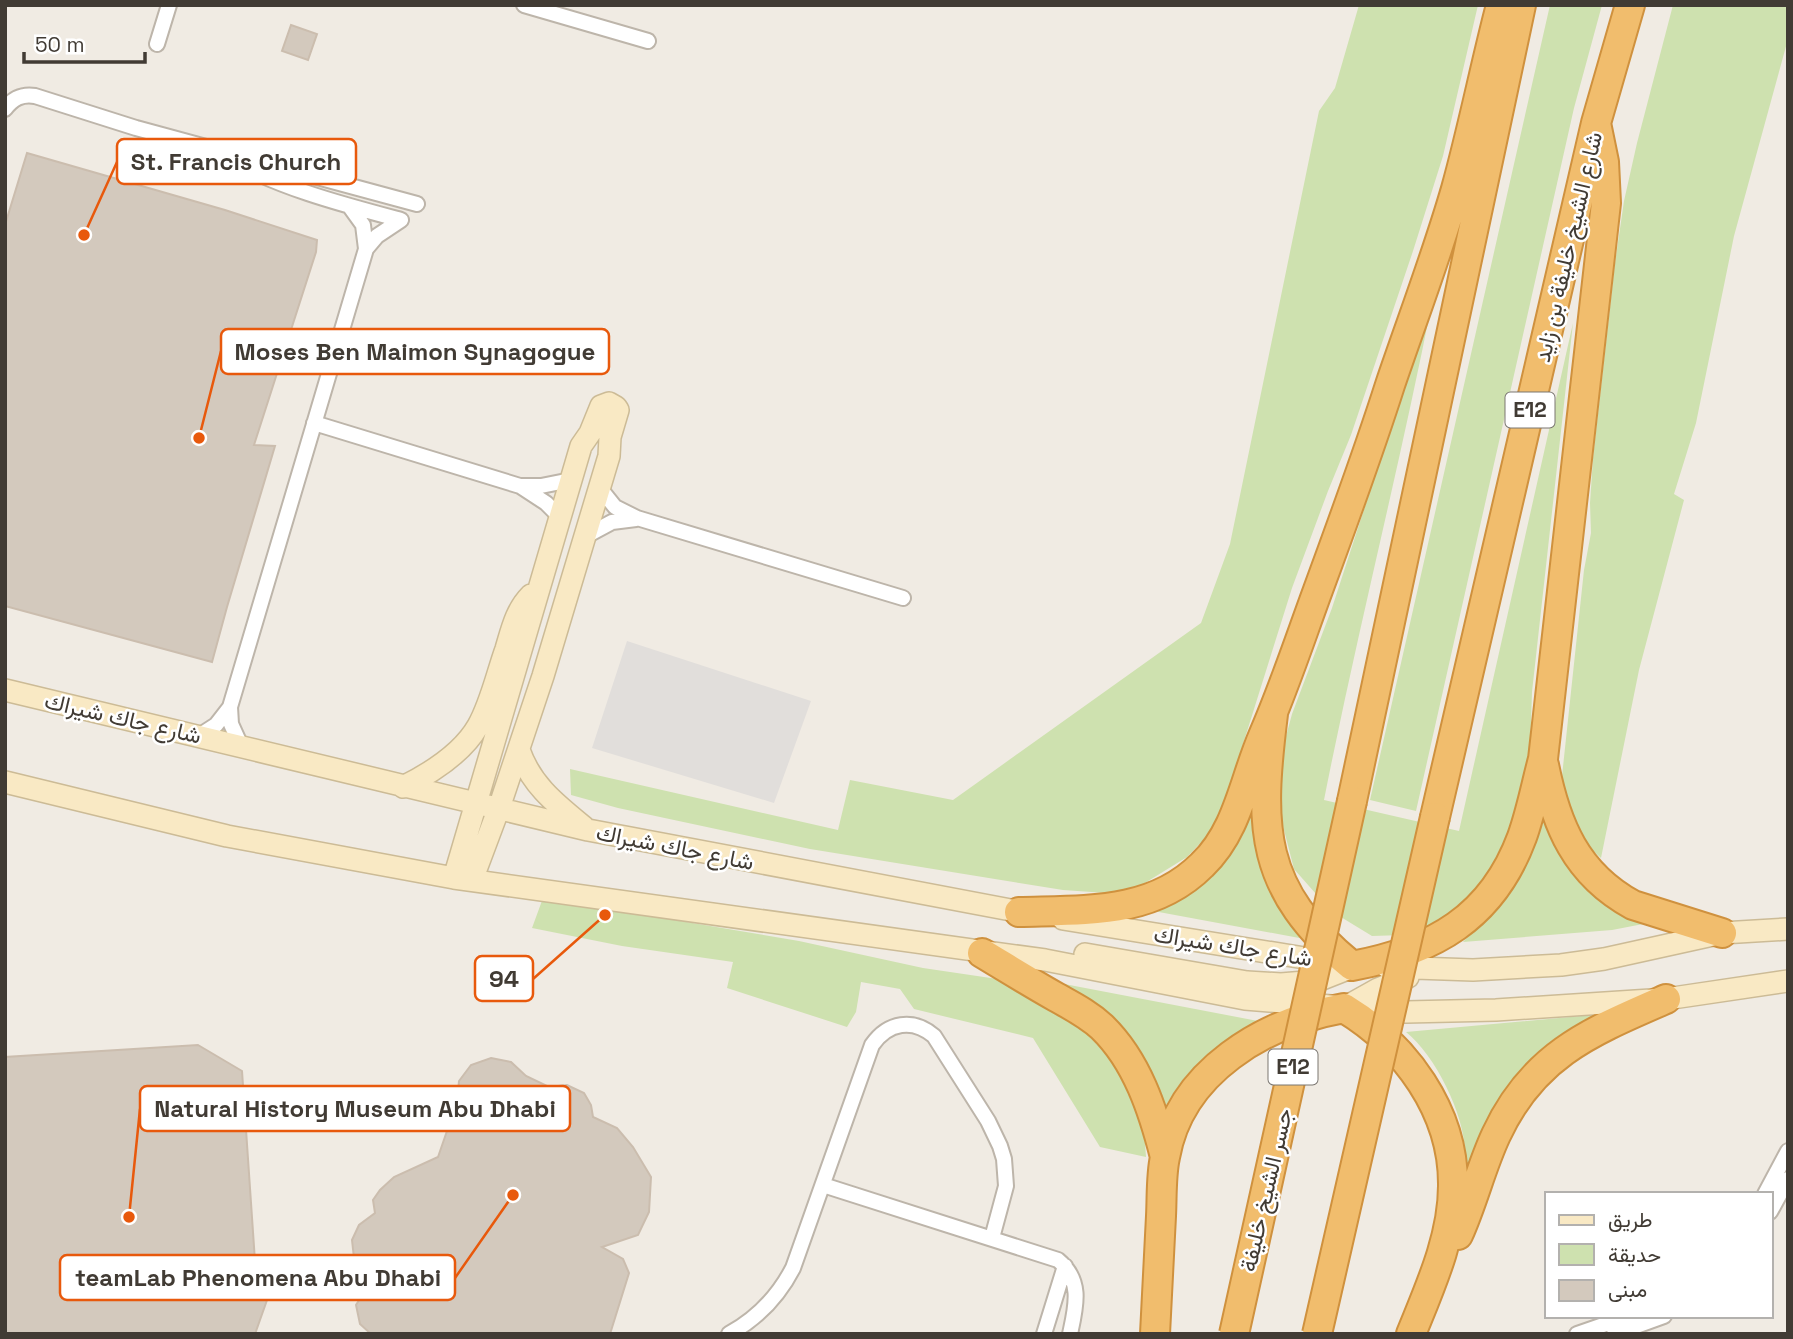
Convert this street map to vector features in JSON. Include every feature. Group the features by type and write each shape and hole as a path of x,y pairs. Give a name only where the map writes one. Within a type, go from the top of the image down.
{"highway":[{"path":"1019,912 1123,907 1158,896 1191,876 1216,850 1234,819 1369,448 1438,247 1464,161 1501,5"},
{"name":"جسر الشيخ خليفة","path":"1234,1334 1352,801 1521,5"},
{"name":"شارع الشيخ خليفة بن زايد","path":"1317,1334 1596,124 1630,5"},
{"path":"1273,714 1265,794 1270,845 1288,897 1305,922 1327,946 1352,966 1395,957 1433,941 1467,920 1483,904 1497,886 1516,851 1543,759 1606,203 1604,162 1596,124"},
{"path":"1543,759 1550,797 1563,831 1572,848 1593,875 1620,898 1633,905 1722,933"},
{"path":"982,953 1087,1015 1112,1038 1141,1086 1165,1157"},
{"path":"1411,1334 1437,1270 1456,1239 1462,1194 1511,1106 1547,1063 1580,1038 1666,999"},
{"path":"1155,1334 1165,1157 1176,1124 1194,1093 1230,1055 1284,1024 1344,1007 1394,1046 1431,1098 1462,1194"}],"street":[{"path":"157,44 169,5"},
{"path":"524,5 648,41"},
{"path":"5,109 14,99 35,96 209,148 417,204"},
{"path":"199,736 216,725 230,708 366,249 377,236 401,220 322,198 240,166 209,148"},
{"path":"350,207 363,225 366,249"},
{"path":"609,402 616,407 617,415 610,437 609,456 543,676 499,808 463,879 476,803 581,446 590,433 601,406 609,402"},
{"path":"314,423 520,486 546,503 560,517"},
{"path":"520,486 541,486 571,480"},
{"path":"599,487 615,507 638,519 903,598"},
{"path":"584,537 612,522 638,519"},
{"path":"403,788 440,765 472,735 484,713 516,617 526,600 540,586"},
{"name":"شارع جاك شيراك","path":"5,690 403,788 588,830 1019,912 1286,953 1352,966 1484,970 1561,965 1604,959 1722,933 1788,929"},
{"path":"230,708 234,732 241,746"},
{"path":"519,750 527,771 540,789 588,830"},
{"name":"شارع جاك شيراك","path":"5,782 227,836 463,879 1045,960 1245,999 1406,1012 1557,1007 1666,999 1788,981"},
{"path":"1045,960 1072,951 1247,982 1281,984 1317,981 1352,966 1406,1012"},
{"path":"1286,953 1344,1007 1378,989 1429,968"},
{"path":"729,1334 766,1307 786,1282 872,1045 884,1031 892,1027 901,1024 919,1026 934,1035 988,1121 1000,1146 1006,1186 992,1238"},
{"path":"1766,1192 1788,1151"},
{"path":"1772,1208 1788,1179"},
{"path":"823,1185 1050,1257 1065,1266 1077,1291 1070,1334"},
{"path":"1044,1334 1065,1266"},
{"path":"1577,1334 1623,1318"},
{"path":"1614,1334 1658,1318"}],"green space":[{"path":"1359,5 1478,5 1443,156 1351,435 1292,588 1222,811 1207,836 1187,857 1140,886 1106,893 1063,890 810,849 618,808 571,795 570,769 838,830 850,780 953,800 1201,623 1230,544 1319,111 1335,88"},
{"path":"1550,5 1602,5 1574,108 1416,811 1370,800"},
{"path":"1673,5 1788,5 1788,39 1734,236 1696,423 1674,494 1684,500 1639,670 1601,858 1587,845 1574,823 1562,776 1584,570 1591,533 1593,458 1615,263 1624,201 1637,143"},
{"path":"1433,297 1324,800 1459,831 1573,323 1532,692 1529,783 1501,863 1435,934 1372,936 1331,911 1294,869 1283,826 1279,787 1282,751 1292,714 1332,608"},
{"path":"1252,792 1310,940 1148,910 1182,883"},
{"path":"1548,805 1568,848 1664,920 1612,930 1463,942 1502,901 1535,843"},
{"path":"543,898 799,941 923,968 1011,981 1116,1051 1144,1129 1146,1157 1100,1147 1033,1038 914,1009 900,989 861,982 856,1012 847,1027 727,988 733,962 622,946 532,928"},
{"path":"1059,983 1258,1021 1226,1040 1200,1061 1178,1087 1159,1119 1096,1006 1081,994"},
{"path":"1603,1014 1571,1029 1545,1046 1525,1066 1494,1114 1458,1202 1465,1153 1460,1121 1437,1070 1417,1042 1406,1032"}],"shaded area":[{"path":"627,641 811,701 774,803 592,748"}],"building":[{"path":"291,25 317,34 308,60 282,51"},
{"path":"27,153 225,210 317,240 316,252 254,445 275,446 212,662 5,606 5,225"},
{"path":"198,1045 242,1071 256,1276 272,1286 255,1334 5,1334 5,1057"},
{"path":"491,1058 511,1062 526,1076 549,1087 567,1085 584,1093 591,1105 593,1117 617,1128 633,1147 651,1177 649,1212 638,1235 602,1247 623,1259 629,1273 610,1334 371,1334 360,1324 356,1305 365,1291 365,1274 354,1258 352,1240 359,1225 375,1213 373,1200 380,1190 394,1177 438,1157 457,1102 459,1081 471,1065"}],"place":[{"name":"St. Francis Church","path":"84,235"},
{"name":"Moses Ben Maimon Synagogue","path":"199,438"},
{"name":"94","path":"605,915"},
{"name":"teamLab Phenomena Abu Dhabi","path":"513,1195"},
{"name":"Natural History Museum Abu Dhabi","path":"129,1217"}]}
